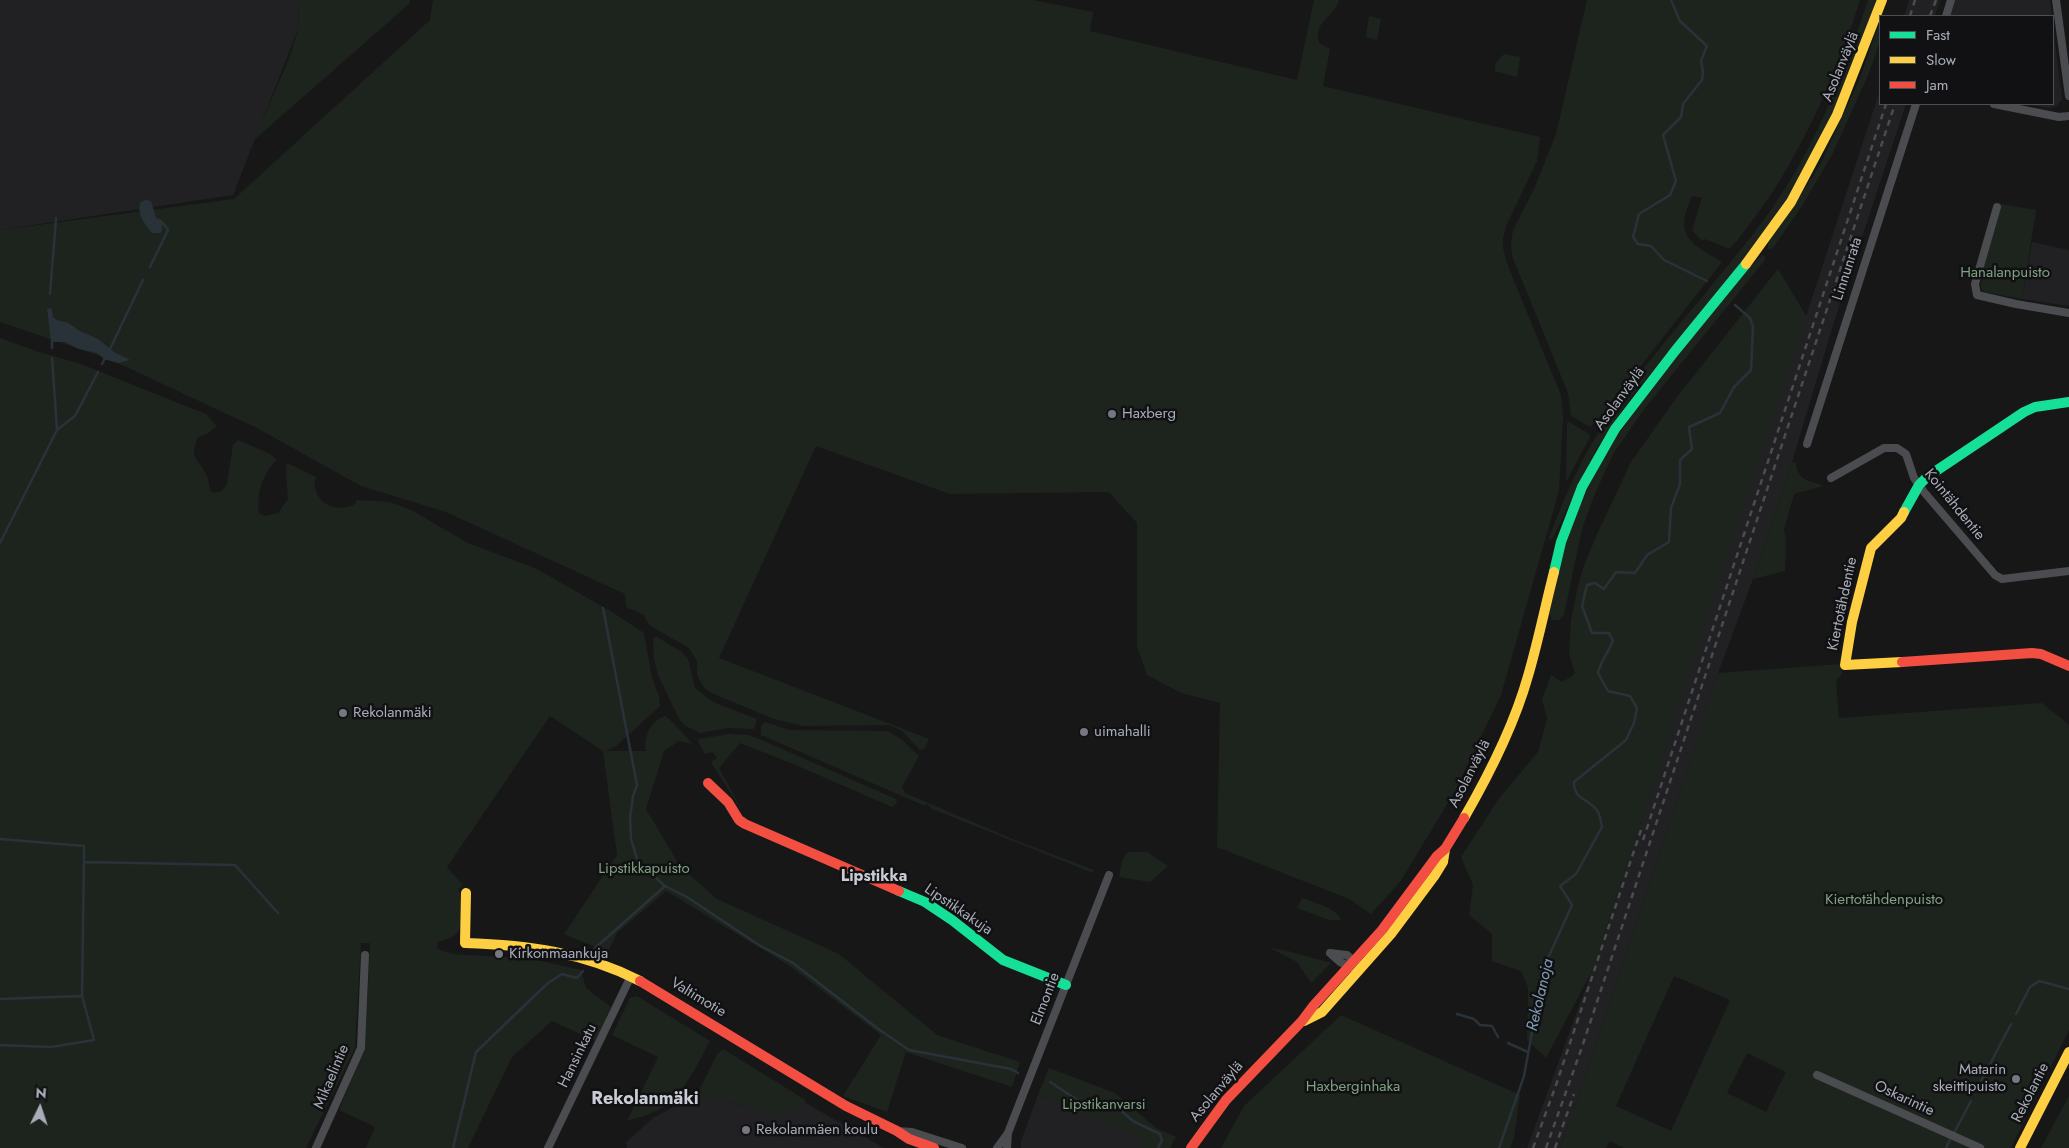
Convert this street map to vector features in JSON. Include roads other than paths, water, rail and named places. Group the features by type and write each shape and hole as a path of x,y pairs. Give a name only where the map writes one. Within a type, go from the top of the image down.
{"main road":[{"name":"Asolanväylä","path":"1194,1145 1226,1100 1302,1021 1314,1005 1382,930 1437,856 1445,849 1486,780 1512,722 1528,677 1554,565 1568,522 1598,457 1636,401 1738,275 1790,202 1838,115 1882,0"},
{"name":"Kiertotähdentie","path":"2069,402 2035,407 2024,412 1927,477 1919,485 1901,518 1871,548 1852,622 1845,665 2032,653 2041,654 2069,666"},
{"name":"Lipstikkakuja","path":"708,783 728,802 739,820 745,824 925,902 952,920 1003,960 1066,985"},
{"name":"Asolanväylä","path":"1302,1021 1322,1012 1362,969 1435,875 1443,862 1445,849"},
{"name":"Valtimotie","path":"466,892 465,943 514,944 550,949 602,963 631,976 820,1092 909,1139 934,1148"},
{"name":"Rekolantie","path":"2020,1148 2069,1052"}],"street":[{"path":"1946,15 1951,0"},
{"path":"2056,0 2069,96"},
{"name":"Linnunrata","path":"1806,444 1916,105"},
{"path":"1999,105 2059,117 2069,116"},
{"path":"1997,207 1975,284 1977,296 2069,313"},
{"name":"Kointähdentie","path":"1832,478 1878,450 1892,447 1897,448 1906,454 1911,472 1919,485 1995,575 2002,579 2068,570"},
{"name":"Elmontie","path":"996,1148 1008,1133 1109,875"},
{"name":"Mikaelintie","path":"316,1148 361,1048 365,955"},
{"path":"1352,964 1362,969"},
{"name":"Hansinkatu","path":"548,1148 631,976"},
{"name":"Oskarintie","path":"1817,1074 1980,1148"},
{"name":"Valtimotie","path":"897,1131 912,1132 962,1148"},
{"name":"Elmontie","path":"1007,1148 1008,1133"}],"waterway":[{"name":"Rekolanoja","path":"1671,0 1680,21 1707,46 1701,61 1702,80 1683,104 1681,117 1663,135 1676,181 1670,195 1639,214 1633,237 1638,244 1651,246 1664,260 1707,281"},
{"path":"50,294 56,218"},
{"path":"150,267 168,230 163,223"},
{"path":"109,351 143,280"},
{"name":"Rekolanoja","path":"1499,1148 1524,1076 1544,967 1572,905 1560,886 1576,874 1602,827 1598,812 1591,804 1579,796 1574,788 1574,782 1626,740 1634,723 1637,708 1630,696 1608,691 1598,673 1613,641 1609,633 1592,633 1582,606 1587,585 1595,583 1604,589 1616,572 1635,573 1647,555 1669,542 1671,508 1680,484 1680,460 1692,449 1689,427 1720,413 1734,387 1751,370 1753,327 1750,318 1735,305"},
{"path":"52,340 52,348"},
{"path":"0,543 57,430 52,358"},
{"path":"102,364 105,358"},
{"path":"57,430 75,416 98,372"},
{"path":"603,608 637,785 633,796 630,818 631,839 638,862 665,886"},
{"path":"0,839 84,846 84,862"},
{"path":"0,999 82,996 84,862 235,865 278,913"},
{"path":"594,949 665,886 687,897 759,945 793,963 877,1028 909,1050 1011,1069 1018,1073"},
{"path":"453,1148 476,1052 548,983 562,974 577,978 583,971"},
{"path":"2016,1014 2030,987 2039,981 2069,989"},
{"path":"0,1045 51,1047 94,1040 82,996"},
{"path":"1457,1014 1474,1019 1480,1025 1492,1026 1498,1037"},
{"path":"1977,1089 2011,1024"},
{"path":"1508,1043 1528,1052"},
{"path":"1050,1082 1079,1101 1099,1100 1112,1103 1133,1121 1160,1134 1162,1140 1158,1148"},
{"path":"1954,1133 1971,1101"},
{"path":"1946,1148 1950,1140"}],"railway":[{"path":"1910,15 1915,0"},
{"path":"1930,15 1936,0"},
{"path":"1643,840 1886,105"},
{"path":"1546,1148 1582,1047 1895,105"},
{"path":"1533,1148 1556,1085 1641,830"},
{"path":"1555,1148 1574,1094"}],"place":[{"name":"Haxberg","path":"1112,414"},
{"name":"Rekolanmäki","path":"343,713"},
{"name":"uimahalli","path":"1084,732"},
{"name":"Kirkonmaankuja","path":"499,954"},
{"name":"Matarin skeittipuisto","path":"2016,1079"},
{"name":"Rekolanmäen koulu","path":"746,1130"}],"district":[{"name":"Lipstikka","path":"874,877"},
{"name":"Rekolanmäki","path":"645,1100"}],"park label":[{"name":"Hanalanpuisto","path":"2005,273"},
{"name":"Lipstikkapuisto","path":"644,869"},
{"name":"Kiertotähdenpuisto","path":"1884,900"},
{"name":"Haxberginhaka","path":"1353,1087"},
{"name":"Lipstikanvarsi","path":"1104,1105"}]}
